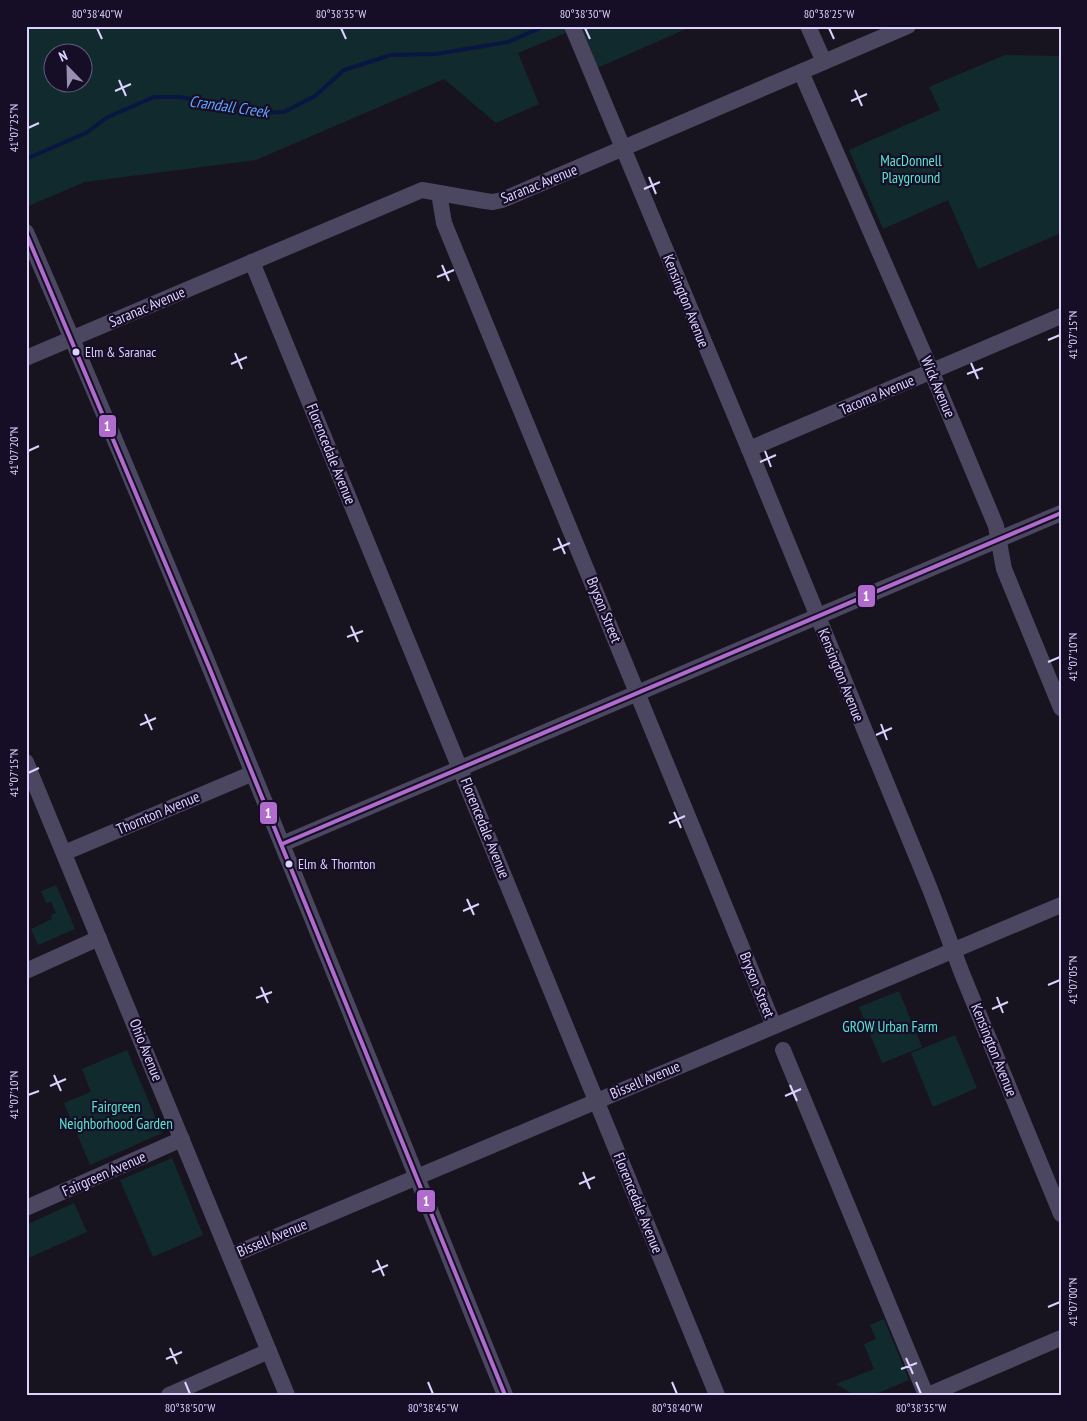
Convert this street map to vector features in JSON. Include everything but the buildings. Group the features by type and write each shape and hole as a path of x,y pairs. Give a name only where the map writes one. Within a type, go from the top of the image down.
{"street":[{"name":"Kensington Avenue","path":"572,26 818,617 1061,1214"},
{"path":"808,26 824,62"},
{"name":"Saranac Avenue","path":"26,358 422,190 493,202 908,26"},
{"name":"Wick Avenue","path":"801,72 932,372 996,526 1004,569 1059,699"},
{"name":"Bryson Street","path":"439,193 444,223 774,1026"},
{"path":"26,232 253,773 505,1395"},
{"name":"Florencedale Avenue","path":"252,262 717,1395"},
{"name":"Tacoma Avenue","path":"749,450 1061,316"},
{"path":"282,844 1061,513"},
{"name":"Ohio Avenue","path":"26,762 287,1395"},
{"name":"Thornton Avenue","path":"64,854 253,773"},
{"name":"Bissell Avenue","path":"230,1256 1061,905"},
{"path":"26,971 100,938"},
{"path":"783,1050 927,1395 1061,1338"},
{"name":"Fairgreen Avenue","path":"26,1208 182,1139"},
{"path":"169,1395 269,1351"}],"green space":[{"path":"26,26 693,26 590,71 573,30 518,53 539,104 496,123 444,79 256,160 85,182 26,207"},
{"name":"MacDonnell Playground","path":"1005,55 1061,56 1061,233 978,269 948,200 883,229 849,150 940,110 929,87"},
{"path":"56,885 75,929 38,945 31,929 52,919 51,915 56,913 51,902 46,903 41,891"},
{"name":"GROW Urban Farm","path":"899,991 922,1047 882,1063 859,1007"},
{"path":"955,1035 977,1088 933,1107 911,1053"},
{"name":"Fairgreen Neighborhood Garden","path":"127,1050 162,1133 90,1165 64,1103 91,1092 82,1069"},
{"path":"172,1158 203,1235 153,1257 120,1180"},
{"path":"74,1203 87,1232 26,1259 26,1225"},
{"path":"884,1319 909,1380 873,1395 854,1395 836,1384 874,1369 864,1344 876,1339 870,1325"}],"waterway":[{"name":"Crandall Creek","path":"26,159 86,133 108,117 154,97 179,97 262,113 284,112 315,96 344,70 391,55 436,54 508,42 545,26"}],"transit line":[{"name":"1","path":"26,233 209,667 505,1395"},
{"name":"1","path":"282,844 1061,513"}],"place":[{"name":"Elm & Saranac","path":"76,352"},
{"name":"Elm & Thornton","path":"289,864"}]}
